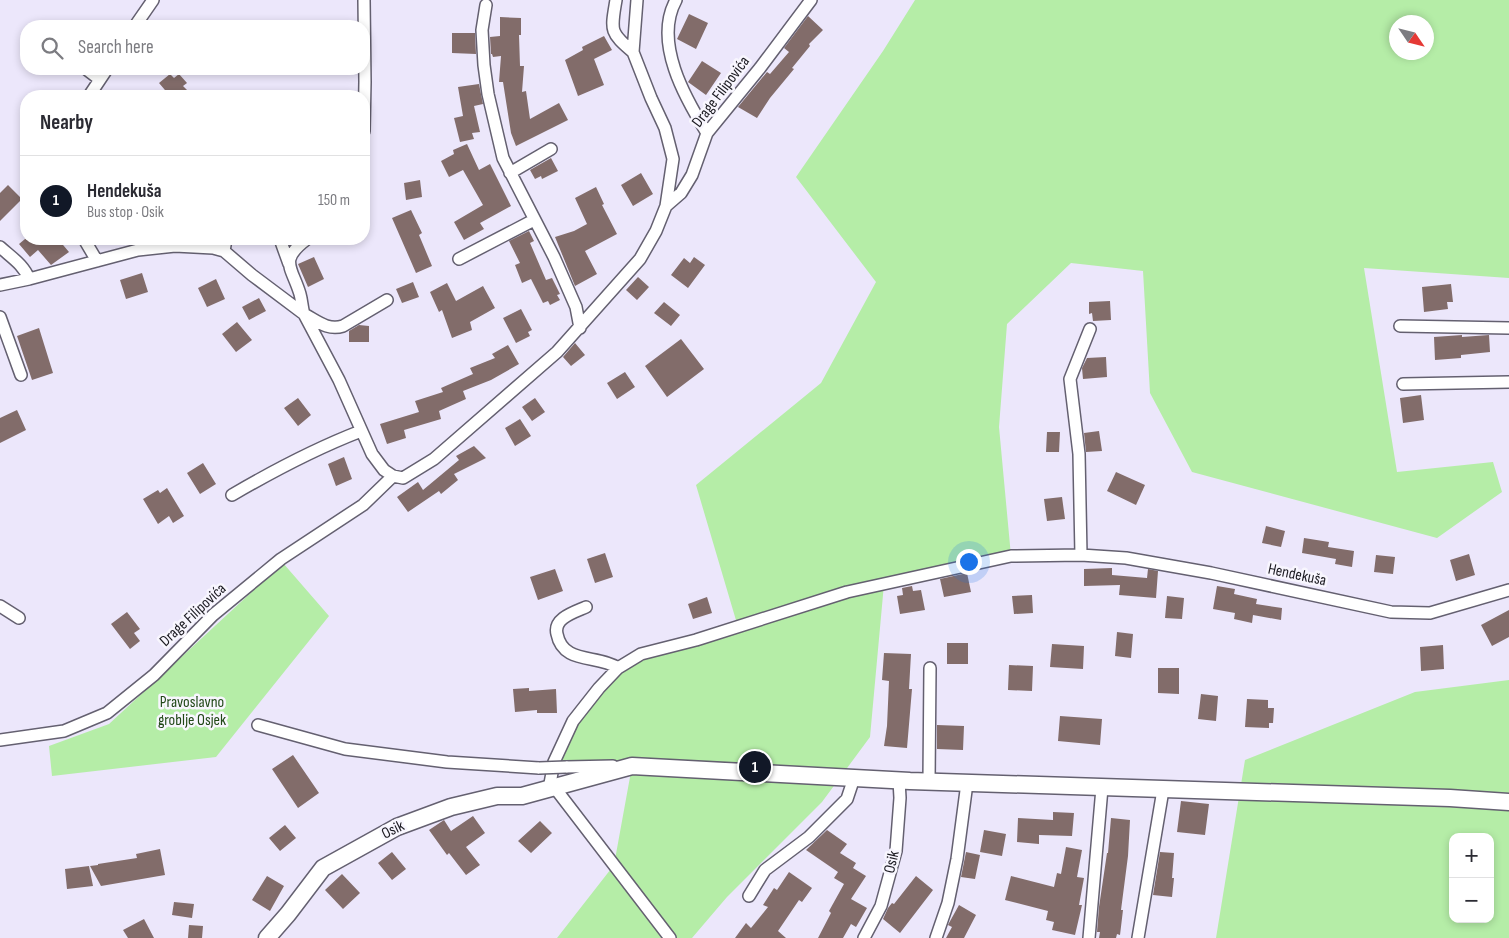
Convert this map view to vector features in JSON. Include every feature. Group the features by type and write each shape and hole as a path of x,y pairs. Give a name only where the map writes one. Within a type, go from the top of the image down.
{"main road":[{"name":"Osik","path":"267,938 323,868 397,827 460,805 496,796 522,796 632,766 929,782 1450,798 1509,802"}],"street":[{"path":"139,20 153,0"},
{"path":"364,0 364,20"},
{"name":"Drage Filipovića","path":"0,740 64,731 107,713 154,675 213,615 281,560 363,505 393,476 403,478 434,459 531,376 580,328 640,259 656,231 666,206 673,159 665,128 633,52 614,33 612,23 616,0"},
{"name":"Drage Filipovića","path":"633,52 637,0"},
{"path":"676,0 672,7 669,45 676,77 707,133"},
{"name":"Drage Filipovića","path":"666,206 681,193 692,175 707,133 760,68 811,0"},
{"path":"486,5 482,30 488,94 503,158 554,257 576,307 580,328"},
{"path":"93,75 99,80"},
{"path":"93,90 102,75"},
{"path":"365,75 365,90"},
{"path":"510,173 551,149"},
{"path":"460,259 534,220"},
{"path":"88,245 97,261"},
{"path":"224,251 225,245"},
{"path":"282,245 300,295 304,314 339,380 372,454 384,470 393,476"},
{"path":"289,264 291,255 299,245"},
{"path":"0,285 138,250 175,246 213,248 224,251 252,275 304,314 329,328 336,329 343,326 387,300"},
{"path":"0,247 20,264 29,279"},
{"path":"0,317 21,375"},
{"path":"1400,326 1509,328"},
{"path":"1081,555 1078,454 1070,379 1090,329"},
{"path":"1404,384 1509,382"},
{"path":"232,495 270,473 361,431"},
{"name":"Hendekuša","path":"552,789 554,762 573,721 598,688 618,668 641,654 696,640 848,592 1011,556 1081,555 1126,558 1211,573 1391,612 1430,612 1508,590"},
{"path":"0,606 19,618"},
{"path":"586,607 568,615 560,622 556,633 562,646 575,656 611,663 618,668"},
{"path":"929,782 930,668"},
{"path":"258,725 345,749 447,762 539,768 632,766"},
{"path":"749,896 766,870 810,837 847,799 854,778"},
{"name":"Osik","path":"864,938 881,906 896,852 900,798 899,780"},
{"path":"936,938 948,903 957,859 967,783"},
{"path":"1089,938 1102,788"},
{"path":"552,789 670,938"},
{"path":"1138,938 1163,790"}],"green space":[{"path":"915,0 1509,0 1509,278 1364,268 1397,472 1493,462 1502,492 1437,538 1192,472 1150,393 1143,271 1071,263 1007,324 999,427 1011,556 884,584 870,737 822,802 727,897 692,938 557,938 614,865 632,766 554,762 598,688 641,654 738,627 696,485 821,383 876,282 796,177 883,51"},
{"name":"Pravoslavno groblje Osjek","path":"283,563 329,616 216,757 52,776 49,746 109,724"},
{"path":"1509,680 1509,938 1216,938 1245,760 1415,692"}],"building":[{"path":"689,14 708,23 696,49 677,39"},
{"path":"808,16 823,30 809,44 810,46 792,68 794,69 770,98 757,118 738,107 767,72 770,74 789,52 784,48"},
{"path":"500,17 521,18 521,35 519,35 520,66 524,66 522,92 526,91 530,119 559,103 568,120 516,146 511,133 503,82 499,82 501,56 493,57 491,54 490,37 500,36"},
{"path":"452,33 475,33 476,54 452,53"},
{"path":"604,36 612,50 594,59 604,85 578,96 565,60 583,50 582,47"},
{"path":"702,61 721,73 706,95 688,82"},
{"path":"169,75 174,78 180,75 187,83 183,86 187,90 165,90 159,83"},
{"path":"479,84 483,104 474,106 480,132 472,133 474,139 460,142 454,118 463,116 458,87"},
{"path":"467,144 479,170 490,164 511,206 480,223 484,229 464,240 454,222 483,205 463,170 449,177 441,161 454,154 453,150"},
{"path":"551,158 558,171 542,179 541,176 535,179 530,170"},
{"path":"641,173 653,194 633,206 621,185"},
{"path":"420,180 422,197 406,200 404,183"},
{"path":"8,185 20,197 20,201 0,221 0,193"},
{"path":"596,187 604,204 602,205 617,234 585,251 597,274 575,286 555,237 574,231 587,224 575,198"},
{"path":"411,210 422,233 419,235 432,266 416,273 392,218"},
{"path":"529,231 534,241 530,243 546,280 552,278 560,294 557,295 560,300 550,305 548,301 543,303 531,279 522,283 515,265 520,263 509,241"},
{"path":"19,244 63,245 69,252 51,265 38,250 30,257"},
{"path":"314,257 324,279 308,287 298,264"},
{"path":"694,257 705,265 688,288 671,275 684,258 690,263"},
{"path":"142,273 148,292 126,299 120,280"},
{"path":"638,277 649,287 637,300 626,290"},
{"path":"216,279 225,299 207,307 198,288"},
{"path":"413,282 419,297 402,303 396,289"},
{"path":"447,283 456,301 483,286 495,308 470,322 472,330 452,338 442,310 439,312 430,292"},
{"path":"1451,284 1453,302 1447,302 1448,309 1424,312 1422,287"},
{"path":"259,298 266,311 249,320 242,307"},
{"path":"1110,301 1111,320 1093,321 1092,313 1089,314 1089,302"},
{"path":"664,302 680,315 671,326 654,313"},
{"path":"521,309 532,330 528,332 530,336 516,343 503,318"},
{"path":"237,322 252,340 236,352 222,334"},
{"path":"359,325 369,326 369,342 349,342 349,331"},
{"path":"39,328 53,373 32,380 17,336"},
{"path":"1462,335 1462,337 1489,335 1490,352 1461,355 1461,358 1435,360 1434,337"},
{"path":"681,339 704,369 667,397 645,366"},
{"path":"575,343 585,355 571,366 563,357"},
{"path":"508,345 519,364 491,380 463,391 466,399 439,411 441,419 404,430 406,438 387,444 380,424 419,412 415,401 443,392 441,388 473,374 470,368 495,358 492,354"},
{"path":"1106,357 1107,377 1083,379 1082,368 1087,358"},
{"path":"625,372 635,387 617,399 607,383"},
{"path":"1421,395 1424,420 1403,423 1400,398"},
{"path":"298,398 311,415 298,426 284,408"},
{"path":"535,398 545,412 532,421 522,407"},
{"path":"17,410 26,430 0,443 0,418"},
{"path":"520,419 531,436 515,446 505,428"},
{"path":"1099,431 1102,451 1086,452 1084,433"},
{"path":"1047,432 1060,432 1059,452 1046,452"},
{"path":"474,446 486,458 454,474 458,480 441,494 439,491 408,512 397,497 418,482 423,490 459,460 456,456"},
{"path":"344,457 352,479 336,486 328,464"},
{"path":"203,463 216,484 200,494 187,473"},
{"path":"1116,472 1145,485 1136,505 1107,491"},
{"path":"167,488 184,516 173,523 169,516 158,524 143,499 158,490 160,493"},
{"path":"1062,497 1065,519 1047,521 1044,499"},
{"path":"1266,526 1285,531 1281,547 1262,543"},
{"path":"1304,538 1329,542 1328,547 1354,551 1352,567 1335,564 1336,559 1302,553"},
{"path":"605,553 613,577 595,583 587,559"},
{"path":"1469,554 1475,575 1456,581 1450,560"},
{"path":"1376,555 1395,557 1393,574 1374,572"},
{"path":"1112,568 1112,575 1147,578 1148,569 1158,571 1156,598 1119,595 1120,585 1084,586 1084,569"},
{"path":"555,569 563,591 538,600 530,577"},
{"path":"967,573 971,592 944,597 940,579"},
{"path":"912,586 913,591 921,590 925,610 900,614 897,596 903,595 902,588"},
{"path":"1217,586 1235,589 1234,594 1257,599 1256,604 1282,608 1281,620 1253,615 1252,623 1234,619 1235,613 1213,609"},
{"path":"1032,595 1033,613 1014,614 1012,596"},
{"path":"1167,596 1184,598 1182,619 1165,618"},
{"path":"707,597 712,613 693,619 688,604"},
{"path":"1509,610 1509,637 1492,646 1481,625"},
{"path":"127,612 140,629 134,633 140,641 130,649 111,624"},
{"path":"1117,632 1133,634 1131,658 1115,656"},
{"path":"947,643 968,643 968,664 947,664"},
{"path":"1052,644 1084,646 1083,669 1050,667"},
{"path":"1443,645 1444,669 1421,671 1420,647"},
{"path":"884,653 911,654 909,689 912,689 907,748 884,746 889,681 882,680"},
{"path":"1009,665 1033,666 1032,691 1008,690"},
{"path":"1158,668 1179,668 1179,694 1158,693"},
{"path":"529,688 529,691 556,689 557,713 537,713 537,710 515,712 513,689"},
{"path":"1201,694 1218,696 1216,721 1198,719"},
{"path":"1247,699 1268,700 1268,708 1274,708 1273,723 1269,723 1269,728 1245,727"},
{"path":"1060,716 1102,719 1100,745 1058,741"},
{"path":"937,725 964,726 963,750 937,749"},
{"path":"293,755 319,793 298,808 272,769"},
{"path":"1181,801 1209,804 1205,835 1177,832"},
{"path":"1053,812 1074,813 1072,836 1039,835 1039,844 1017,842 1018,818 1053,820"},
{"path":"473,816 485,833 466,847 480,865 466,875 449,853 447,855 429,830 444,820 451,831"},
{"path":"1111,818 1130,820 1128,856 1121,910 1123,910 1120,935 1117,934 1116,938 1099,938 1100,932 1097,932 1099,907 1108,853"},
{"path":"540,821 552,833 531,853 518,841"},
{"path":"285,825 296,838 280,851 269,838"},
{"path":"827,830 847,844 840,853 856,863 853,868 866,876 851,899 867,908 856,927 851,924 843,938 818,938 831,913 829,911 844,884 834,878 838,872 806,850"},
{"path":"984,830 1006,834 1002,856 980,852"},
{"path":"1066,847 1082,850 1077,877 1084,878 1079,905 1082,905 1075,935 1052,930 1054,922 1046,920 1048,911 1005,900 1011,876 1054,887 1057,873 1061,874"},
{"path":"160,849 165,875 101,886 90,866 137,858 136,854"},
{"path":"392,852 406,869 392,880 378,863"},
{"path":"966,852 980,855 975,879 961,877"},
{"path":"1160,852 1174,853 1172,897 1153,895"},
{"path":"89,866 93,886 67,889 65,869"},
{"path":"789,872 812,888 802,902 799,900 778,931 786,938 735,938 746,923 751,928 768,907 763,905 774,888 777,890"},
{"path":"342,874 360,893 343,909 325,890"},
{"path":"267,876 284,886 270,911 252,900"},
{"path":"916,876 933,890 900,933 883,919 888,908 892,903 894,904"},
{"path":"174,902 194,904 192,918 172,915"},
{"path":"959,905 976,915 964,938 946,938 952,927 948,925"},
{"path":"144,919 154,938 128,938 123,930"},
{"path":"189,925 203,926 202,938 188,938"}],"place":[{"name":"Hendekuša","path":"755,767"}]}
